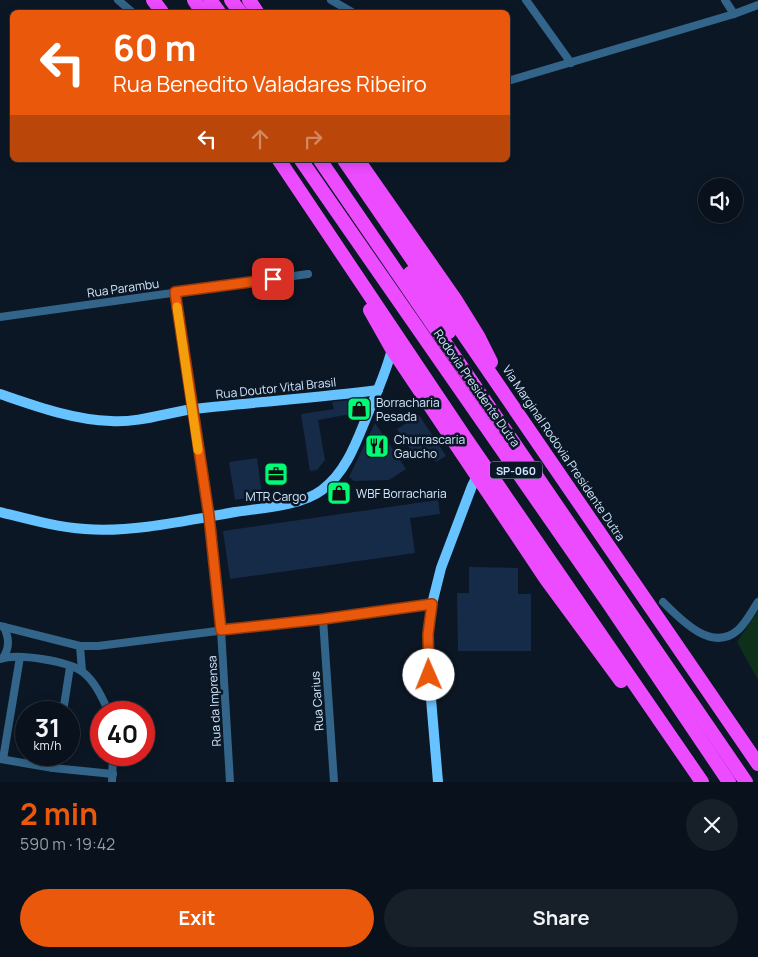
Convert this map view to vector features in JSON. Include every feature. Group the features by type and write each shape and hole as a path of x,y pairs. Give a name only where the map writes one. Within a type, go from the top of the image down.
{"highway":[{"name":"SP-060","path":"280,162 466,439 702,782"},
{"name":"Rodovia Presidente Dutra","path":"302,162 609,604 729,782"},
{"name":"Rodovia Presidente Dutra","path":"321,162 746,782"},
{"path":"337,162 533,462 543,484"},
{"name":"Via Marginal Rodovia Presidente Dutra","path":"345,162 758,764"},
{"path":"359,162 455,299 478,336 504,393"},
{"path":"344,256 345,267 392,349 546,579 627,688 648,705"}],"street":[{"path":"118,0 130,10"},
{"path":"331,0 348,10"},
{"path":"526,0 571,63"},
{"path":"726,0 734,14"},
{"path":"510,80 734,14 758,5"},
{"name":"Rua Parambu","path":"0,317 308,274"},
{"name":"Rua da Imprensa","path":"175,292 209,516 221,630 230,782"},
{"path":"0,512 50,525 86,529 120,529 286,504 306,498 322,490 336,477 347,461 378,390 392,349"},
{"path":"385,372 393,367 403,366"},
{"name":"Rua Doutor Vital Brasil","path":"0,394 36,406 83,418 111,421 137,419 192,410 378,390"},
{"path":"438,782 429,675 428,634 432,604 441,568 472,486 478,476"},
{"path":"663,602 679,618 702,635 716,638 731,635 739,629 758,602"},
{"path":"2,626 80,646 133,642 432,604"},
{"name":"Rua Carius","path":"323,619 334,782"},
{"path":"1,658 7,651 9,643 2,626"},
{"path":"80,646 82,671"},
{"path":"1,658 20,657 47,660 82,671 100,693 103,701"},
{"path":"20,657 1,759 112,778"},
{"path":"65,701 70,667"}],"green space":[{"path":"758,611 758,680 737,642"}],"building":[{"path":"367,398 361,412 318,420 325,460 317,470 310,471 301,414 334,409 332,402"},
{"path":"419,415 446,456 436,462 427,447 414,455 397,429"},
{"name":"Churrascaria Gaucho","path":"375,423 406,469 389,480 354,481 349,477"},
{"path":"257,458 262,495 235,500 229,462"},
{"name":"WBF Borracharia","path":"338,484 348,493 340,503 329,493"},
{"path":"438,500 440,514 410,518 415,553 230,579 223,531"},
{"path":"469,567 518,568 518,594 531,594 531,651 458,651 457,593 469,593"}],"slow traffic":[{"path":"177,307 198,450"}],"place":[{"name":"Borracharia Pesada","path":"359,409"},
{"name":"Churrascaria Gaucho","path":"377,446"},
{"name":"MTR Cargo","path":"276,474"},
{"name":"WBF Borracharia","path":"339,493"}],"route":[{"path":"273,279 175,292 209,516 221,630 323,619 432,604 428,634 429,675"}]}
